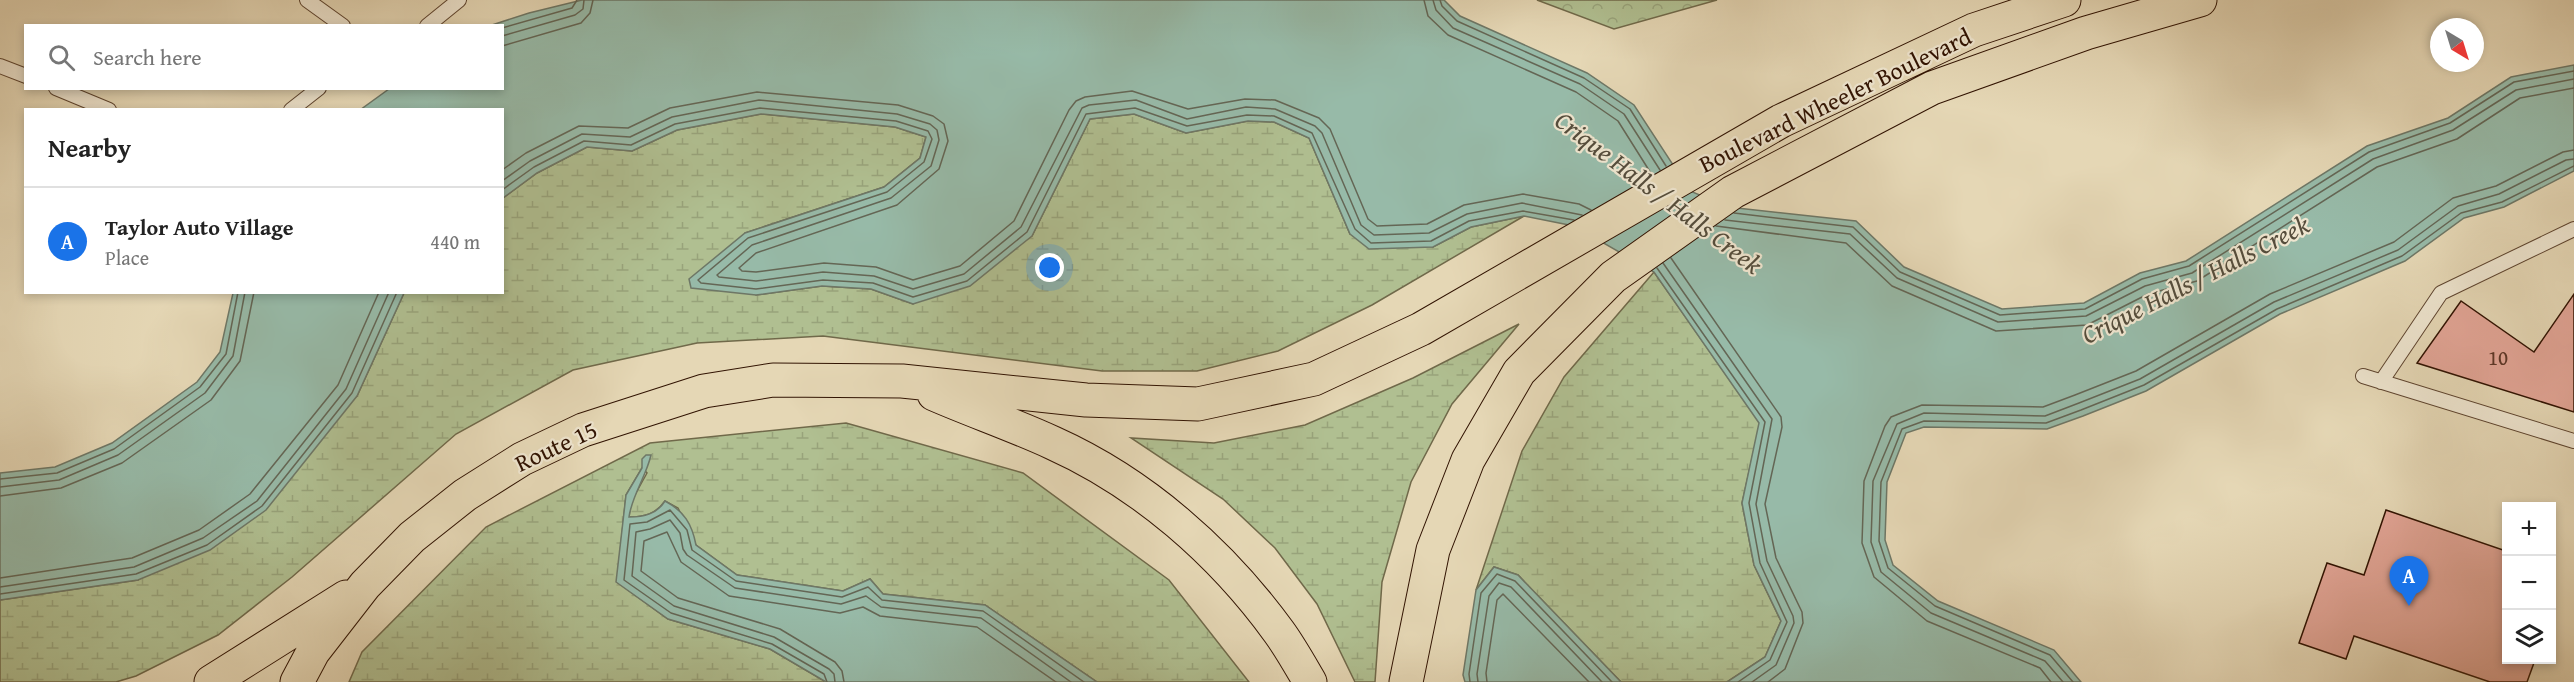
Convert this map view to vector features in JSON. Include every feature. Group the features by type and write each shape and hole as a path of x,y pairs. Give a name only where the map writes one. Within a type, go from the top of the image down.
{"highway":[{"name":"Boulevard Wheeler Boulevard","path":"902,381 1086,400 1198,404 1314,379 1421,329 1781,121 1974,30 2064,0"},
{"name":"Boulevard Wheeler Boulevard","path":"1407,682 1433,550 1467,460 1519,372 1613,277 1734,192 1932,88 2086,33 2200,0"},
{"name":"Route 15","path":"297,682 313,652 365,585 412,537 465,495 522,459 583,430 646,408 715,389 773,380 902,381"},
{"path":"902,381 1054,443 1119,479 1178,523 1232,574 1279,632 1310,682"},
{"path":"211,682 365,585"}],"lane":[{"path":"307,0 340,24"},
{"path":"429,24 459,0"},
{"path":"0,66 24,75"},
{"path":"61,90 104,108"},
{"path":"294,108 317,90"},
{"path":"2381,382 2441,293 2574,229"},
{"path":"2363,376 2574,441"}],"green space":[{"path":"1537,0 1717,0 1614,29"},
{"path":"761,114 895,127 926,137 920,158 884,187 745,233 756,295 822,286 871,289 913,304 1032,236 1090,119 1134,114 1186,133 1248,121 1274,122 1309,138 1350,234 1433,247 1471,227 1524,216 1372,305 1278,351 1197,371 1102,371 823,336 697,343 573,370 456,434 292,577 218,635 136,676 116,682 0,682 0,600 138,580 357,396 404,294 504,294 504,197 537,173 587,147 632,151 677,130"},
{"path":"1654,272 1760,423 1742,503 1754,565 1781,621 1765,657 1727,682 1621,682 1518,575 1494,567 1476,590 1522,451 1564,377"},
{"path":"1519,324 1452,404 1411,482 1382,582 1375,682 1355,682 1317,604 1275,548 1223,499 1131,438 1214,443 1305,425 1413,378"},
{"path":"846,423 1023,473 1169,580 1249,682 1097,682 985,605 883,594 870,579 843,591 737,575 696,545 678,508 665,501 649,514 629,517 631,502 647,473 642,468 626,495 617,582 668,619 770,649 826,682 349,682 362,652 486,527 650,443"}],"water":[{"name":"Crique Halls / Halls Creek","path":"582,0 1444,0 1460,16 1587,73 1634,105 1690,191 1728,207 1856,221 1904,267 2002,309 2084,303 2140,273 2186,261 2367,146 2448,118 2511,77 2574,65 2574,171 2504,207 2464,218 2405,261 2280,314 2146,391 2083,416 2047,429 1924,427 1906,433 1887,482 1885,540 1893,565 1938,601 2054,650 2081,682 1727,682 1765,657 1781,621 1754,565 1742,503 1759,423 1654,272 1574,226 1524,216 1471,227 1433,247 1369,249 1350,234 1309,138 1274,122 1248,121 1186,133 1134,114 1090,119 1032,236 970,286 913,304 871,289 822,286 756,295 691,288 689,279 745,233 884,187 920,158 926,137 895,127 761,114 677,130 632,151 587,147 537,173 504,197 504,108 363,108 388,90 504,90 504,24 495,24"},
{"path":"233,294 404,294 357,396 266,510 210,550 138,580 0,600 0,473 55,467 112,443 197,382 220,352"},
{"path":"646,455 651,455 629,517 650,514 665,501 686,519 696,545 737,575 843,591 870,579 883,594 985,605 1097,682 826,682 770,649 668,619 616,582 626,495 642,468 642,459"},
{"path":"1494,567 1518,575 1621,682 1465,682 1463,675 1476,590"}],"building":[{"path":"2574,294 2574,412 2417,363 2461,301 2534,352"},
{"path":"2386,510 2502,550 2502,664 2534,664 2527,682 2490,682 2354,636 2346,659 2299,643 2327,563 2364,575"}],"place":[{"name":"Taylor Auto Village","path":"2409,606"}]}
